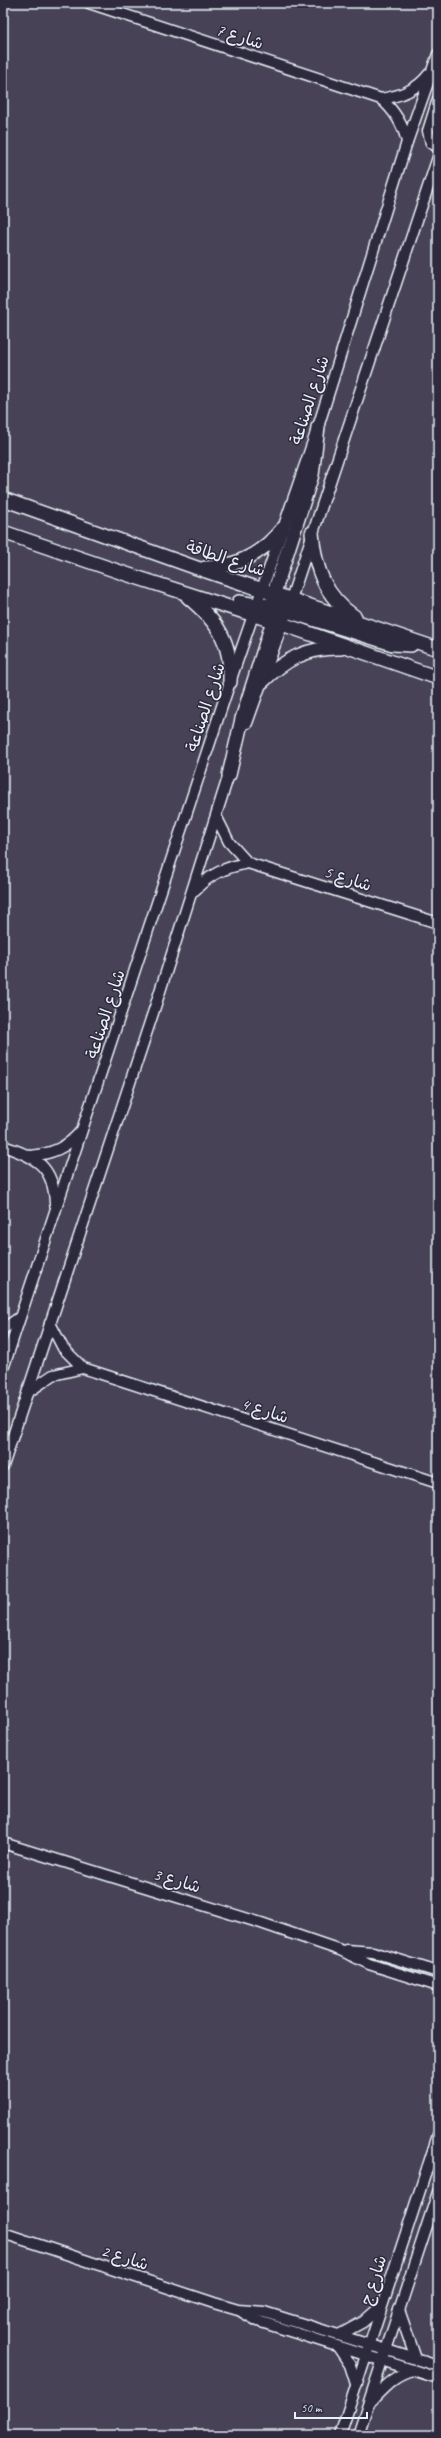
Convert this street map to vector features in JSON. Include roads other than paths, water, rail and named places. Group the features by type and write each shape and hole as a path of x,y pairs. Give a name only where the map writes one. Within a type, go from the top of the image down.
{"main road":[{"path":"229,775 242,719 278,608 312,476 318,427"},
{"name":"شارع الطاقة","path":"3,499 197,568 262,589"},
{"path":"197,568 214,568 244,560 259,552 282,529"},
{"path":"3,532 182,592 254,611 278,608 364,624 436,648"},
{"path":"312,533 317,570 324,587 335,602 364,624"},
{"path":"126,574 171,582 254,611"},
{"path":"262,589 278,608 354,649 438,678"},
{"path":"182,592 214,621 222,635 228,650 230,682"},
{"path":"278,608 392,644 436,648"},
{"path":"262,682 288,659 304,652 322,648 354,649"}],"street":[{"name":"شارع 7","path":"89,3 381,98 396,113 405,132 407,142"},
{"name":"شارع 7","path":"381,98 401,94 419,85 436,59"},
{"name":"شارع الصناعة","path":"3,1369 55,1208 85,1127 230,682 318,427 407,142 436,59"},
{"path":"438,99 428,131 432,143 438,147"},
{"path":"3,1466 217,818 229,775 262,682 278,608 312,533 438,157"},
{"path":"217,818 229,842 248,863"},
{"path":"192,893 216,872 232,866 248,863"},
{"name":"شارع 5","path":"248,863 438,924"},
{"path":"30,1156 46,1154 61,1148 74,1139 85,1127"},
{"path":"3,1146 30,1156 42,1166 50,1178 55,1193 55,1208"},
{"path":"3,1329 20,1317"},
{"name":"شارع 4","path":"50,1323 63,1348 83,1368 438,1482"},
{"path":"28,1392 53,1375 83,1368"},
{"name":"شارع 3","path":"3,1843 340,1950 369,1964 438,1986"},
{"name":"شارع 3","path":"340,1950 373,1952 438,1972"},
{"name":"شارع ج","path":"340,2435 438,2135"},
{"name":"شارع ج","path":"358,2435 438,2192"},
{"name":"شارع 2","path":"3,2233 238,2310 258,2321 438,2378"},
{"path":"339,2335 363,2322 382,2305"},
{"name":"شارع 2","path":"238,2310 264,2312 438,2366"},
{"path":"399,2310 416,2359"},
{"path":"338,2347 350,2365 356,2384"},
{"path":"367,2405 394,2379 402,2373 413,2370"}]}
